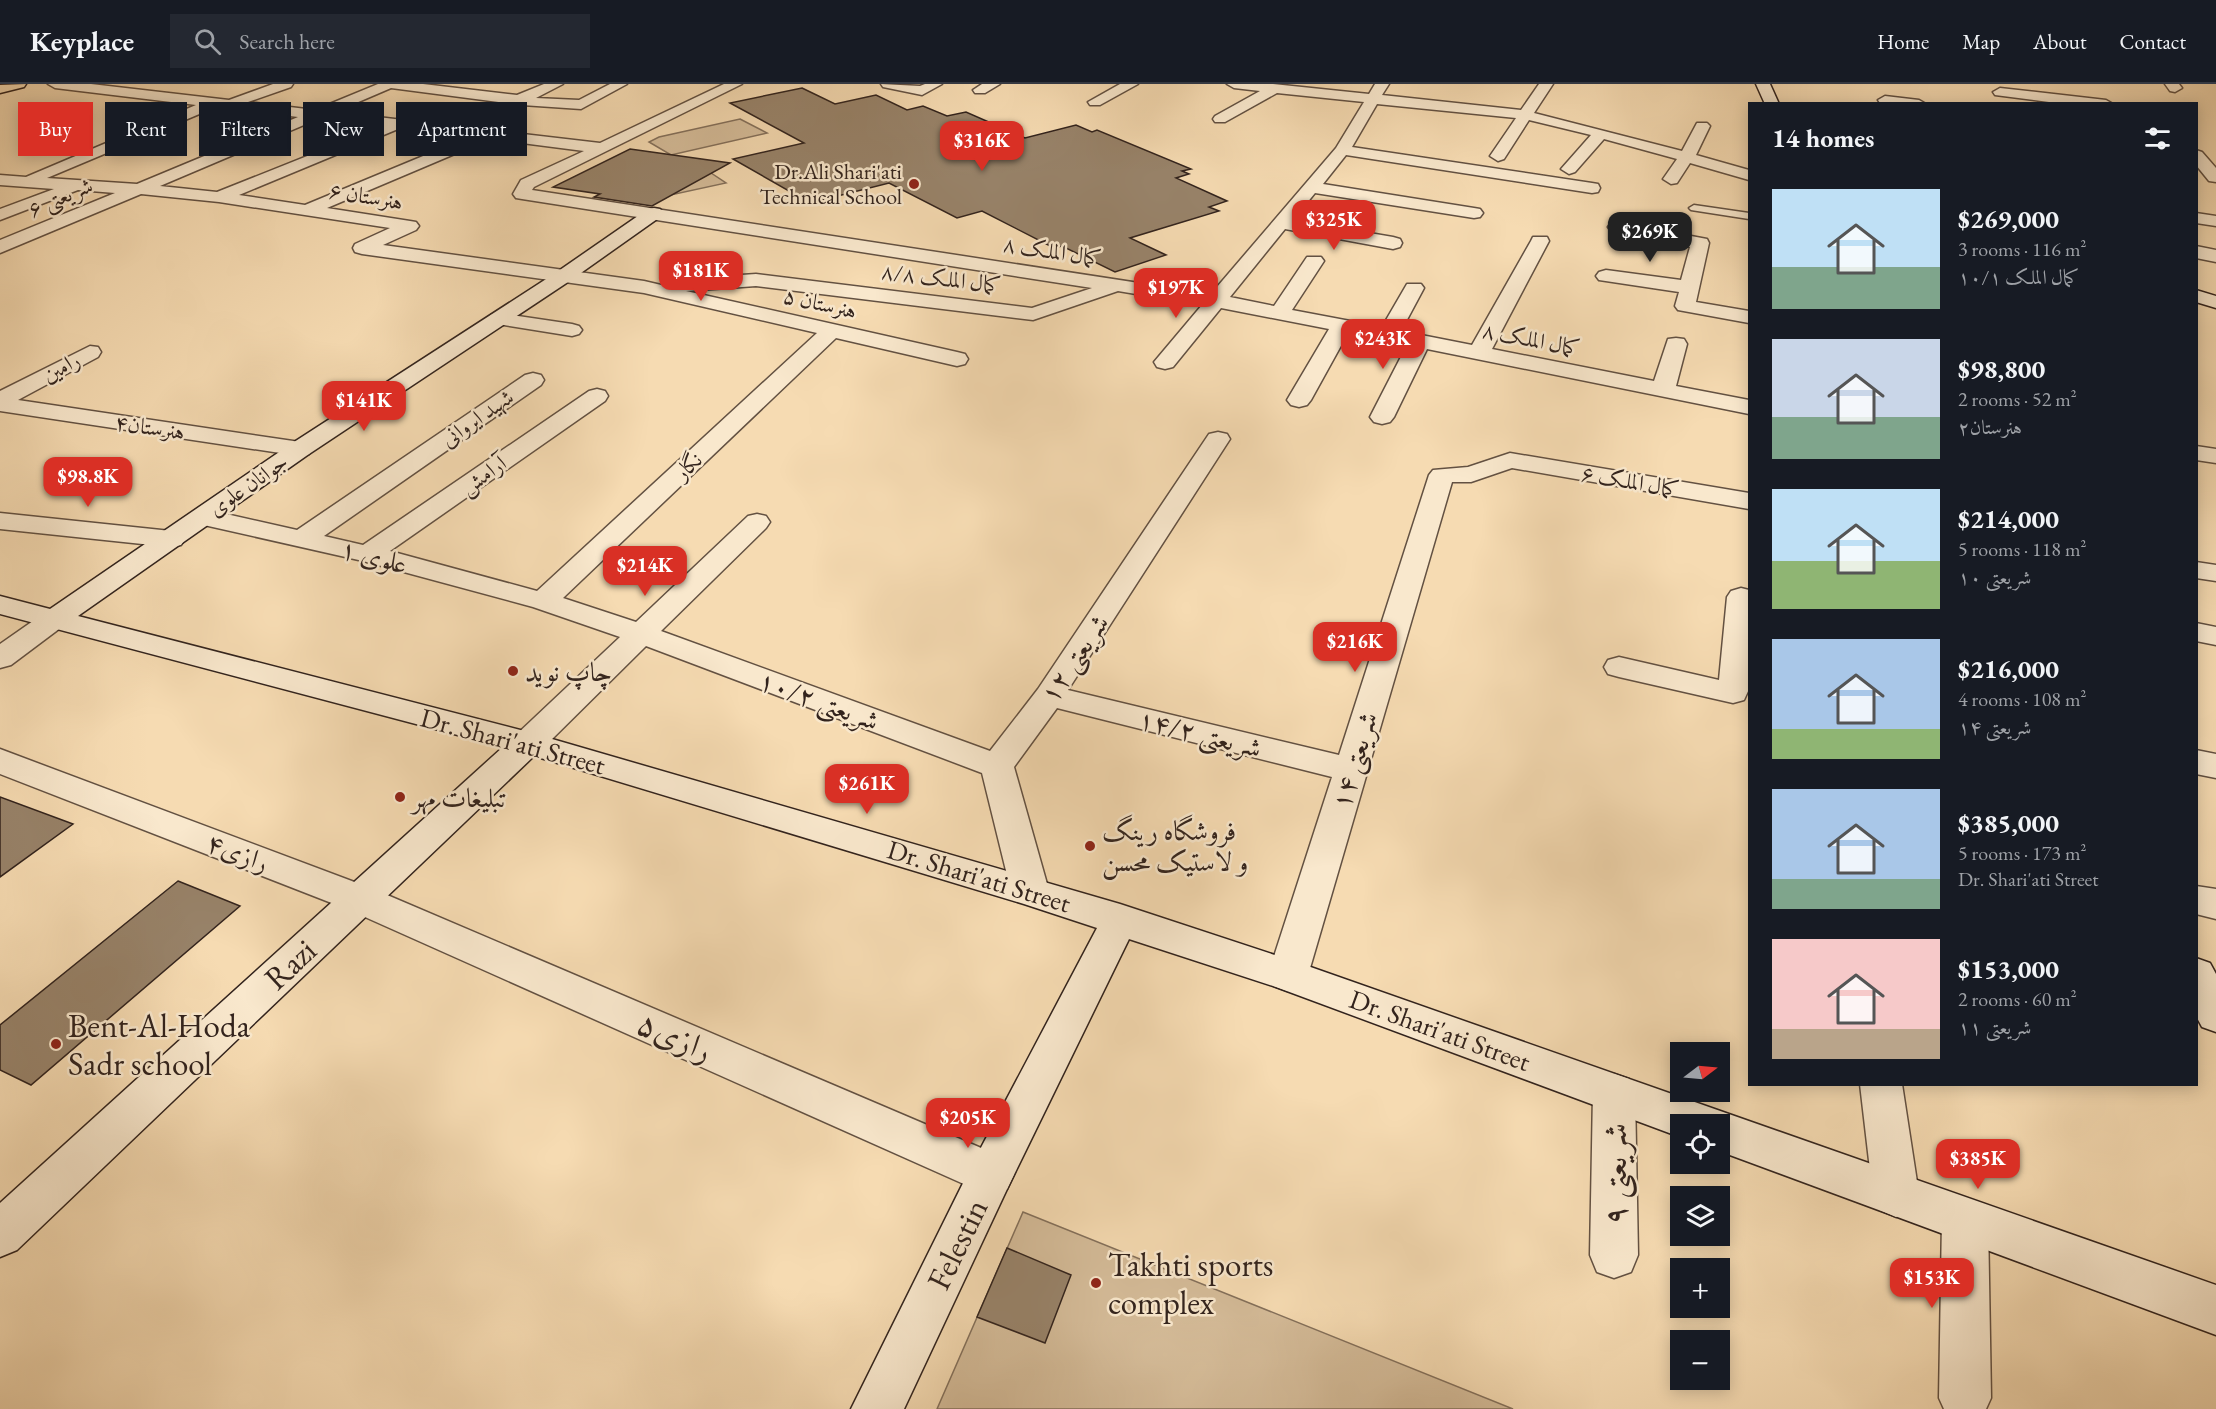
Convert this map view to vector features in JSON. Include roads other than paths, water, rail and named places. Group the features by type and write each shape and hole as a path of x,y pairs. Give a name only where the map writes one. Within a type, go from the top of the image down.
{"main road":[{"path":"0,89 19,84"}],"street":[{"path":"55,84 205,102"},
{"path":"114,90 134,84"},
{"path":"227,102 286,84"},
{"path":"390,84 519,100 581,105 620,84"},
{"name":"شریعتی ۶","path":"345,102 390,84"},
{"path":"519,100 556,84"},
{"path":"527,139 602,147 735,84"},
{"path":"888,84 922,91 935,84"},
{"path":"1095,102 1131,84"},
{"path":"1234,84 1525,115 1601,133 1748,175"},
{"path":"1165,362 1218,301 1341,150 1382,84"},
{"path":"1498,156 1546,84"},
{"path":"1763,84 1771,102"},
{"path":"1220,119 1274,89"},
{"path":"2000,93 2087,102"},
{"path":"1885,100 1902,102"},
{"path":"26,181 199,112"},
{"name":"شریعتی ۶","path":"0,247 303,119"},
{"path":"219,197 396,125"},
{"path":"1671,179 1686,159 1702,126"},
{"path":"1569,169 1601,133"},
{"name":"کمال الملک ۸","path":"602,147 527,184 522,194 1218,301 1748,407"},
{"path":"2198,149 2216,151"},
{"path":"1341,150 1592,188"},
{"path":"307,210 437,156"},
{"path":"2198,157 2215,177"},
{"path":"2198,176 2215,177"},
{"name":"هنرستان ۶","path":"0,180 81,184 219,197 410,226 362,248 564,276"},
{"path":"0,215 81,184"},
{"path":"1311,187 1474,213"},
{"name":"جوانان علوی","path":"0,658 300,450 564,276 654,213"},
{"path":"2198,218 2216,220"},
{"path":"1281,223 1393,243"},
{"path":"1617,227 1700,243 1685,306 1748,317"},
{"path":"1479,353 1540,241"},
{"path":"2198,252 2216,256"},
{"path":"1279,314 1314,261"},
{"name":"هنرستان ۵","path":"564,276 644,287 957,359"},
{"path":"1606,276 1689,288"},
{"name":"کمال الملک ۸/۸","path":"644,287 756,280 1033,314 1117,285"},
{"path":"1388,335 1414,288"},
{"path":"2198,297 2216,302"},
{"path":"498,319 572,330"},
{"path":"1299,400 1341,326"},
{"name":"نگار","path":"543,601 832,330"},
{"path":"1382,417 1420,341"},
{"path":"1664,390 1676,344"},
{"name":"رامین","path":"3,406 90,352"},
{"name":"شهید ایروانی","path":"303,538 533,380"},
{"name":"آرامش","path":"368,554 597,396"},
{"name":"هنرستان۴","path":"3,406 300,450"},
{"name":"شریعتی ۱۲","path":"997,766 1049,696 1218,439"},
{"path":"2198,453 2216,456"},
{"name":"کمال الملک ۶","path":"1510,460 1748,501"},
{"name":"شریعتی ۱۴","path":"1288,975 1442,476 1471,474 1510,460"},
{"name":"علوی ۱","path":"204,517 368,554 543,601 641,634"},
{"path":"0,521 171,539"},
{"name":"Razi","path":"0,1234 528,743 757,522"},
{"path":"2198,570 2216,573"},
{"name":"Dr. Shari'ati Street","path":"0,605 528,743 1030,891 1288,975 1672,1114"},
{"path":"1619,667 1733,693 1743,615"},
{"path":"2198,632 2216,636"},
{"name":"شریعتی ۱۰/۲","path":"641,634 997,766"},
{"name":"شریعتی ۱۴/۲","path":"1049,696 1351,770"},
{"name":"رازی۴","path":"0,761 360,898"},
{"path":"2198,762 2216,766"},
{"path":"997,766 1030,891"},
{"name":"رازی۵","path":"360,898 991,1174"},
{"path":"2198,900 2216,904"},
{"name":"Felestin","path":"877,1409 991,1174 1120,919"},
{"path":"2198,978 2216,1015"},
{"path":"1881,1086 1896,1196"},
{"name":"شریعتی ۹","path":"1614,1093 1614,1255"},
{"path":"1730,1135 2216,1310"},
{"path":"1965,1220 1965,1398"}],"lane":[{"path":"1694,208 1748,216"}],"place":[{"name":"Dr.Ali Shari'ati Technical School","path":"914,184"},
{"name":"چاپ نوید","path":"513,671"},
{"name":"تبلیغات مهر","path":"400,797"},
{"name":"فروشگاه رینگ و لاستیک محسن","path":"1090,846"},
{"name":"Bent-Al-Hoda Sadr school","path":"56,1044"},
{"name":"Takhti sports complex","path":"1096,1283"}]}
